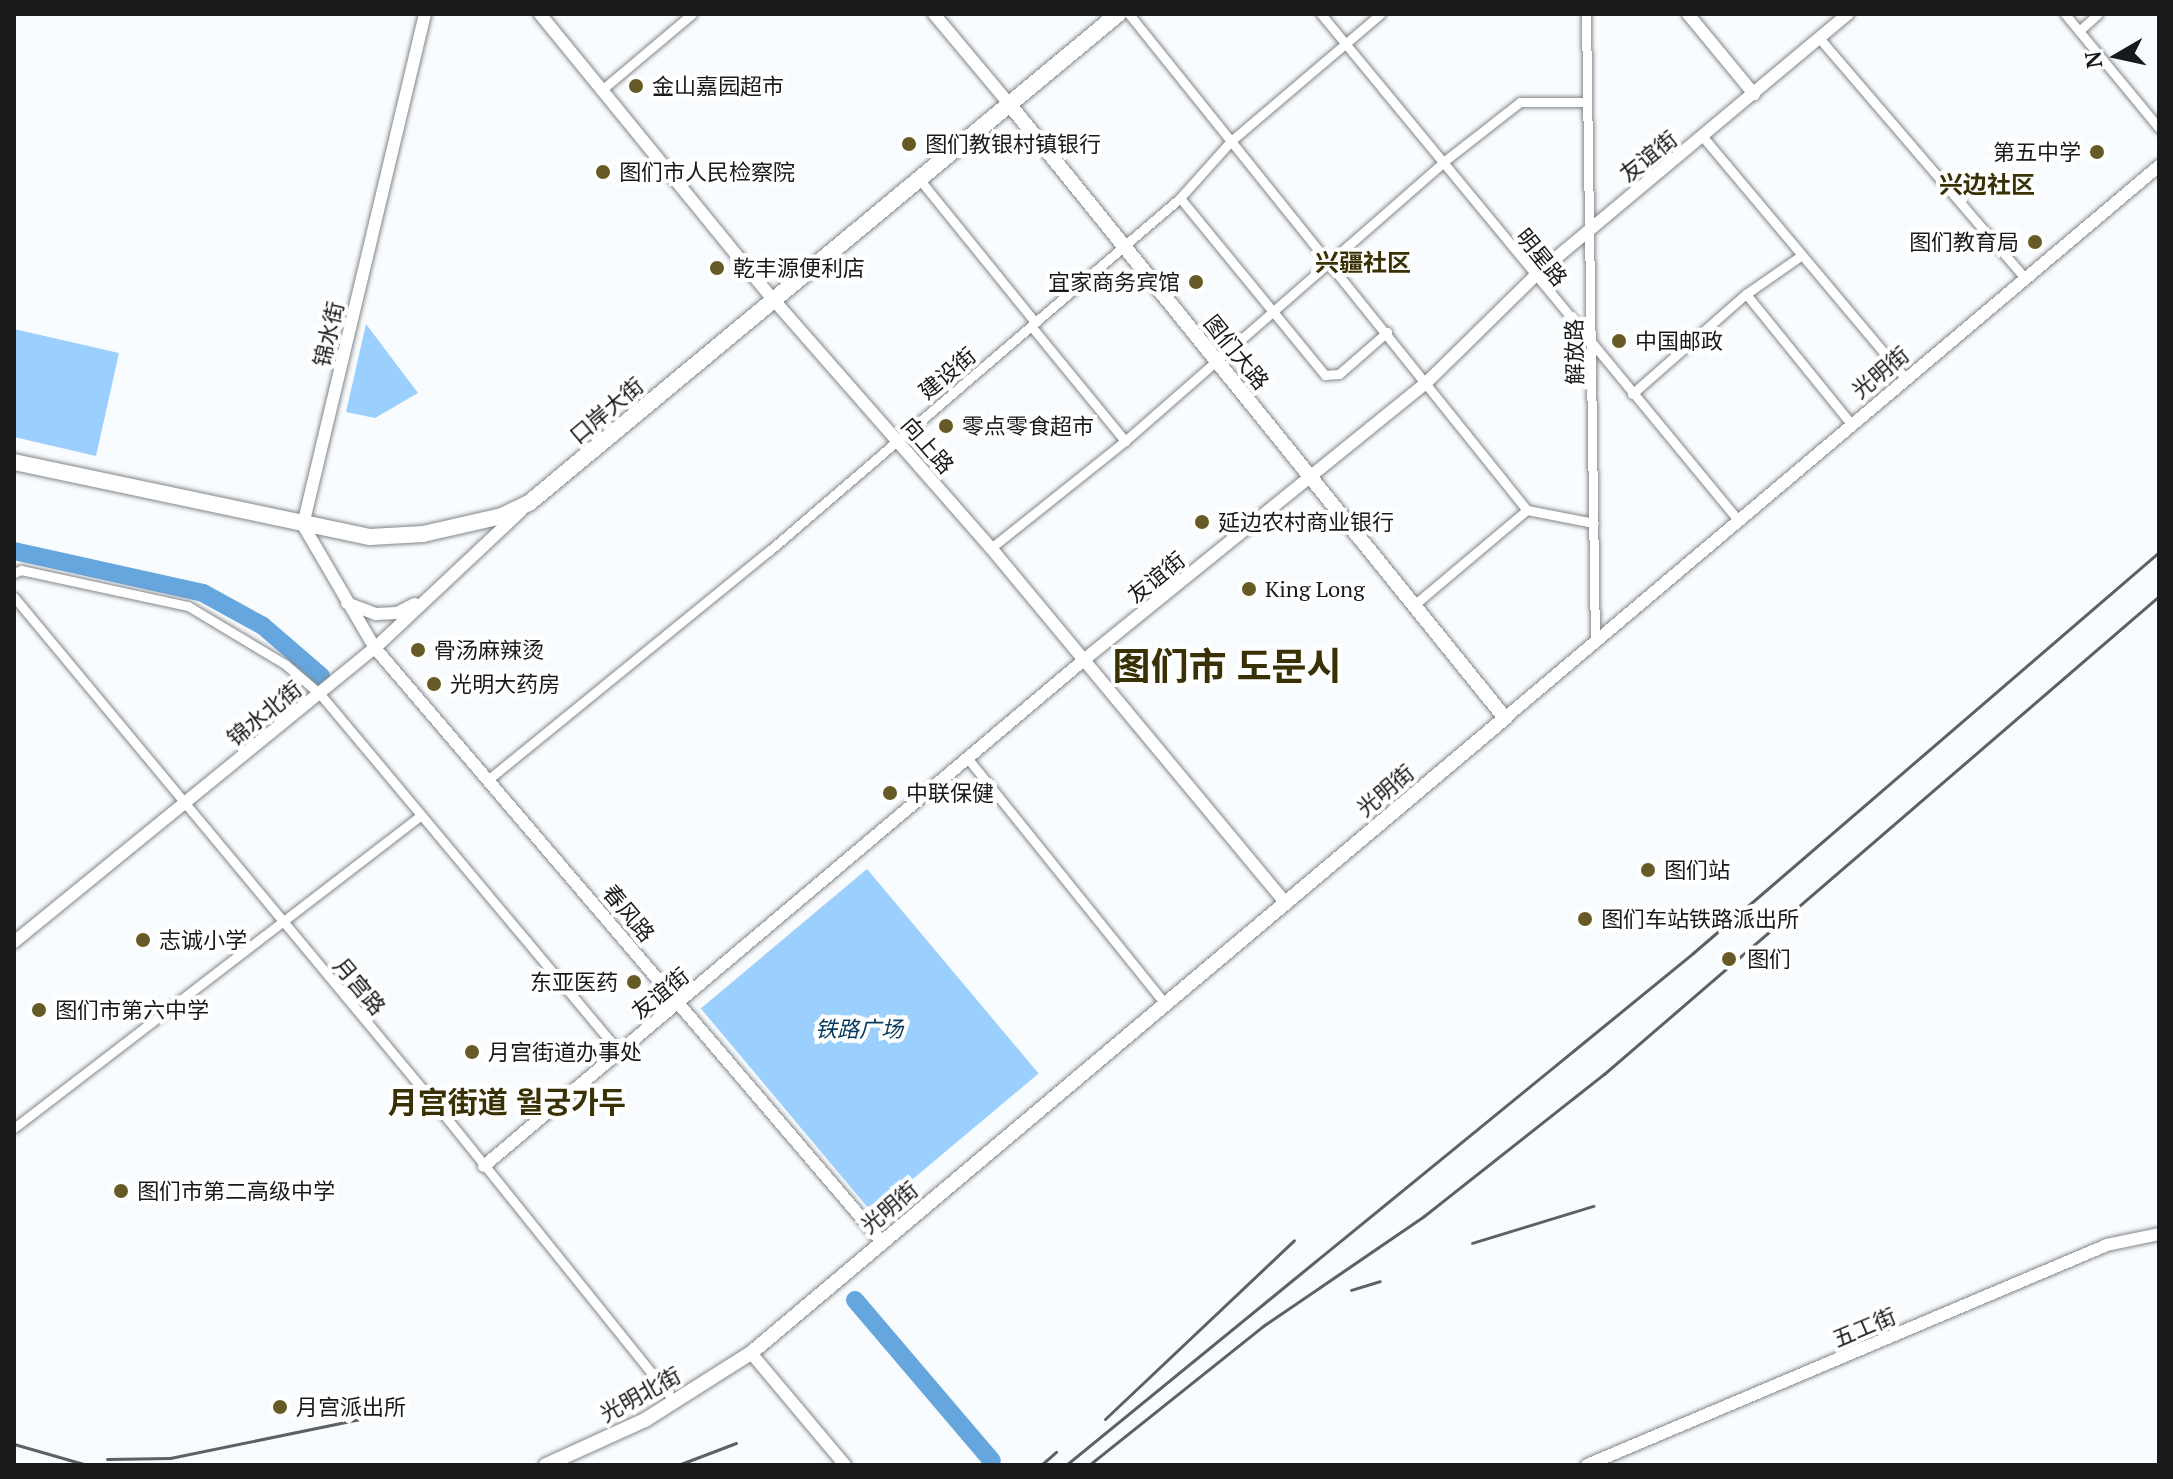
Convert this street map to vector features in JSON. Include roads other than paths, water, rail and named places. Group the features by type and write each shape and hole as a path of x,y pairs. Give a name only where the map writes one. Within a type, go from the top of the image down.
{"highway":[{"name":"口岸大街","path":"14,462 303,525 394,537 472,525 529,503 772,298 920,180 1118,14"}],"main road":[{"name":"图们大路","path":"1010,105 1505,718"},
{"name":"光明街","path":"751,1353 1505,718"},
{"name":"光明北街","path":"546,1465 675,1402 751,1353"}],"street":[{"name":"锦水街","path":"303,525 425,14"},
{"name":"向上路","path":"540,14 604,88 772,298 991,548 1286,903"},
{"path":"604,88 692,14"},
{"name":"图们大路","path":"934,14 1010,105"},
{"path":"1129,14 1527,510 1594,523"},
{"name":"明星路","path":"1321,14 1592,348 1739,521"},
{"name":"建设街","path":"489,779 578,711 1180,198 1231,141 1380,14"},
{"name":"解放路","path":"1586,14 1595,642"},
{"path":"1688,14 1754,94"},
{"name":"友谊街","path":"484,1166 969,760 1085,659 1312,479 1427,382 1535,276 1848,14"},
{"path":"2065,14 2159,128"},
{"path":"2079,31 2098,14"},
{"path":"1820,39 2026,279"},
{"path":"991,548 1125,441 1332,264 1442,163 1520,102 1587,102"},
{"path":"1703,137 1906,379"},
{"name":"光明街","path":"1505,718 2159,166"},
{"path":"920,180 1125,441"},
{"path":"1180,198 1325,375 1339,374 1387,332"},
{"path":"1632,394 1746,294 1802,255"},
{"path":"1746,294 1852,425"},
{"name":"锦水北街","path":"14,942 375,648 529,503"},
{"path":"1414,605 1527,510"},
{"path":"303,525 375,648"},
{"path":"14,573 188,606 286,665 320,694 619,1051"},
{"name":"月宫路","path":"14,597 675,1402"},
{"path":"347,603 376,614 397,613 429,597"},
{"name":"春风路","path":"375,648 882,1242"},
{"path":"969,760 1165,1004"},
{"path":"14,1128 420,816"},
{"name":"五工街","path":"1587,1465 2107,1245 2159,1234"},
{"path":"751,1353 845,1465"}],"waterway":[{"path":"14,551 203,593 263,626 321,676"},
{"path":"855,1300 992,1461"}],"railway":[{"path":"1066,1465 1693,953 2159,552"},
{"path":"1089,1465 1263,1326 1424,1216 1604,1074 2159,596"},
{"path":"1472,1243 1593,1206"},
{"path":"1105,1419 1294,1240"},
{"path":"1351,1290 1380,1281"},
{"path":"107,1459 170,1458 360,1419"},
{"path":"678,1465 736,1443"},
{"path":"14,1444 87,1465"},
{"path":"1041,1465 1056,1452"}],"place":[{"name":"金山嘉园超市","path":"636,86"},
{"name":"图们教银村镇银行","path":"909,144"},
{"name":"第五中学","path":"2097,152"},
{"name":"图们市人民检察院","path":"603,172"},
{"name":"图们教育局","path":"2035,242"},
{"name":"乾丰源便利店","path":"717,268"},
{"name":"宜家商务宾馆","path":"1196,282"},
{"name":"中国邮政","path":"1619,341"},
{"name":"零点零食超市","path":"946,426"},
{"name":"延边农村商业银行","path":"1202,522"},
{"name":"King Long","path":"1249,589"},
{"name":"骨汤麻辣烫","path":"418,650"},
{"name":"光明大药房","path":"434,684"},
{"name":"中联保健","path":"890,793"},
{"name":"图们站","path":"1648,870"},
{"name":"图们车站铁路派出所","path":"1585,919"},
{"name":"志诚小学","path":"143,940"},
{"name":"图们","path":"1729,959"},
{"name":"东亚医药","path":"634,982"},
{"name":"图们市第六中学","path":"39,1010"},
{"name":"月宫街道办事处","path":"472,1052"},
{"name":"图们市第二高级中学","path":"121,1191"},
{"name":"月宫派出所","path":"280,1407"}],"district":[{"name":"兴边社区","path":"1987,185"},
{"name":"兴疆社区","path":"1363,263"},
{"name":"图们市 도문시","path":"1227,667"},
{"name":"月宫街道 월궁가두","path":"507,1102"}],"park label":[{"name":"铁路广场","path":"859,1029"}]}
